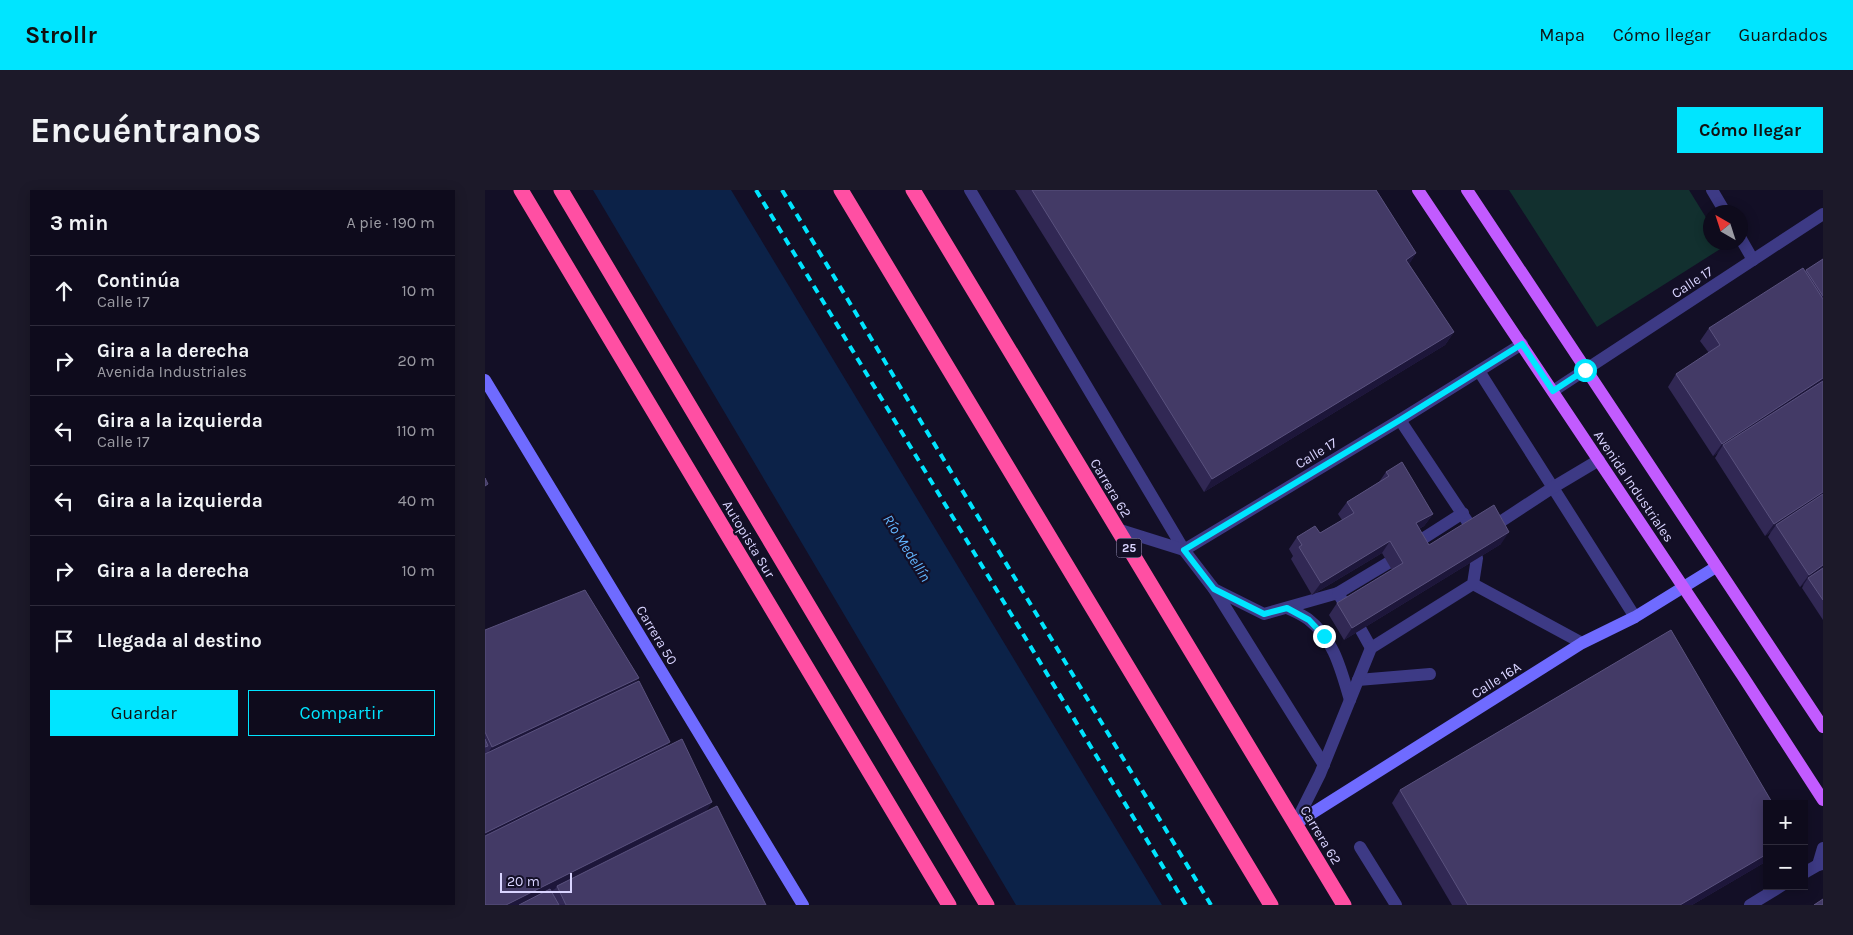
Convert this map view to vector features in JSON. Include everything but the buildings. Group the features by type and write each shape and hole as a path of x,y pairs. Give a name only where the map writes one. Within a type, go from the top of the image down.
{"highway":[{"name":"Autopista Sur","path":"521,190 949,905"},
{"name":"Autopista Sur","path":"561,190 987,905"},
{"path":"841,190 1271,905"},
{"name":"Carrera 62","path":"913,190 1344,905"}],"main road":[{"name":"Avenida Industriales","path":"1418,190 1823,800"},
{"name":"Avenida Industriales","path":"1467,190 1823,727"}],"street":[{"path":"970,190 1184,550 1214,589 1324,766"},
{"path":"1712,190 1721,205"},
{"name":"Calle 17","path":"1553,391 1823,214"},
{"path":"1747,250 1753,260"},
{"name":"Calle 17","path":"1184,550 1522,344"},
{"path":"1479,371 1635,617"},
{"name":"Carrera 50","path":"485,380 803,905"},
{"path":"1400,420 1471,527"},
{"path":"1491,528 1599,460"},
{"path":"1413,546 1463,513"},
{"path":"1117,528 1184,550"},
{"path":"1295,824 1324,766 1371,648 1473,584 1477,558"},
{"path":"1214,589 1264,614 1339,593 1387,563"},
{"name":"Calle 16A","path":"1295,824 1582,643 1635,617 1716,567"},
{"path":"1473,584 1582,643"},
{"path":"1339,593 1345,605"},
{"path":"1287,608 1309,620 1334,650 1350,700"},
{"path":"1361,630 1371,648"},
{"path":"1358,680 1430,674"},
{"path":"1360,846 1396,905"},
{"path":"1808,871 1821,864 1823,848"},
{"path":"1750,905 1774,890"}],"green space":[{"path":"1509,190 1689,190 1703,213 1703,250 1719,250 1597,327"}],"water":[{"name":"Río Medellín","path":"593,190 731,190 1162,905 1016,905"}],"railway":[{"path":"756,190 1186,905"},
{"path":"782,190 1211,905"}],"route":[{"path":"1324,636 1309,620 1287,608 1264,614 1214,589 1184,550 1522,344 1553,391 1585,370"}]}
